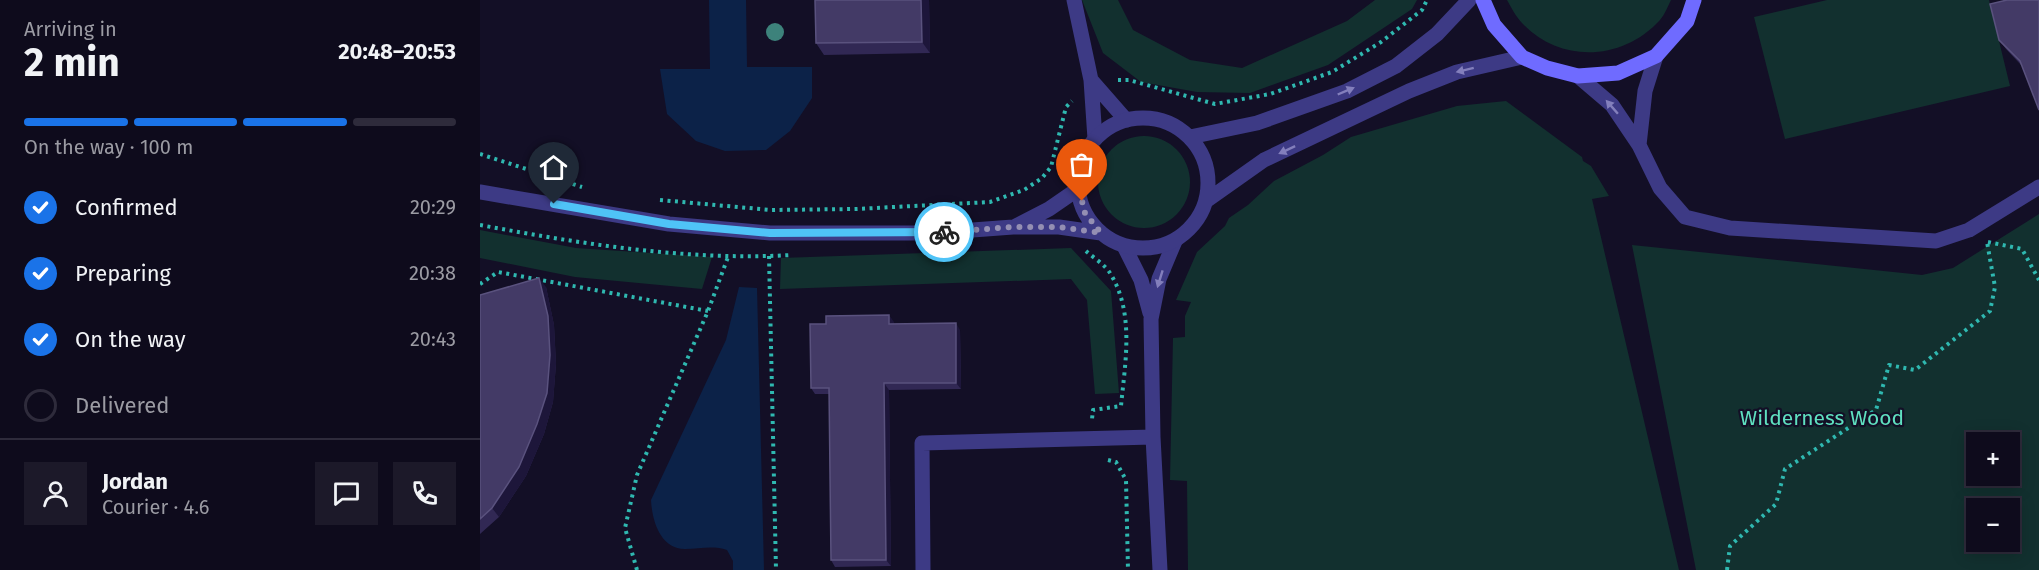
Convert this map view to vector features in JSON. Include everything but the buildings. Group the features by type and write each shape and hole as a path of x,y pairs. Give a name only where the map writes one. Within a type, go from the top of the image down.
{"street":[{"path":"1074,0 1091,80 1095,139"},
{"path":"1190,137 1257,123 1347,91 1396,66 1437,34 1469,0"},
{"path":"1483,0 1494,25 1522,57 1547,68 1578,76 1618,73 1656,56"},
{"path":"1639,145 1645,91 1656,56 1687,21 1694,0"},
{"path":"1206,201 1264,160 1409,91 1457,72 1522,57"},
{"path":"1578,76 1612,105 1639,145 1660,188 1685,217 1730,228 1936,241 1969,230 2039,187"},
{"path":"1091,80 1126,120"},
{"path":"1101,233 1085,213 1078,189 1079,171 1085,153 1095,139 1109,127 1126,120 1143,118 1160,120 1176,126 1190,137 1205,160 1208,180 1206,201 1194,224 1175,241 1159,279 1151,319 1153,437 1160,570"},
{"path":"1013,227 1049,209 1078,189"},
{"path":"482,190 669,224 770,233 932,233 1013,227 1059,227 1101,233 1124,246 1150,248 1175,241"},
{"path":"1124,246 1141,280 1151,319"},
{"path":"922,570 922,443 1153,437"}],"path":[{"path":"654,199 771,210 855,209 990,202 1024,190 1042,178 1051,167 1066,107 1091,80 1129,80 1215,104 1270,94 1332,72 1389,36 1422,10 1427,0"},
{"path":"480,154 586,188"},
{"path":"1042,178 1049,209"},
{"path":"1727,570 1730,546 1776,504 1785,469 1876,410 1889,365 1915,370 1990,311 1995,287 1987,242 2022,249 2039,280"},
{"path":"1085,249 1109,271 1120,293 1128,340 1121,406 1093,410 1091,439 1094,457 1116,462 1126,480 1128,570"},
{"path":"637,570 625,528 637,475 708,310 728,257"},
{"path":"769,257 776,570"},
{"path":"480,284 498,272 708,310"}],"green space":[{"path":"1082,0 1118,0 1133,30 1190,60 1242,68 1347,21 1375,0 1417,0 1412,9 1328,65 1250,93 1197,92 1141,82 1103,53"},
{"path":"1507,0 1671,0 1660,20 1645,34 1628,44 1610,50 1591,52 1573,51 1554,46 1537,36 1520,21"},
{"path":"1827,0 1989,0 2010,86 1785,139 1754,17"},
{"path":"1506,101 1582,157 1583,161 1591,166 1609,196 1592,199 1679,570 1188,570 1187,481 1170,480 1173,338 1185,337 1185,316 1191,302 1176,300 1197,252 1225,226 1229,218 1248,205 1274,181 1351,137 1457,106"},
{"path":"1144,136 1170,144 1182,156 1190,182 1182,208 1170,220 1144,228 1118,220 1106,208 1098,182 1106,156 1118,144"},
{"name":"Wilderness Wood","path":"2039,214 2039,570 1696,570 1632,245 1922,275 1953,268"},
{"path":"480,230 576,248 712,257 702,289 575,277 480,258"},
{"path":"1071,248 1111,291 1119,393 1095,394 1087,300 1071,279 780,289 781,258"}],"water":[{"path":"709,0 746,0 747,67 812,67 812,98 790,131 766,150 725,151 696,141 667,114 660,69 710,69"},
{"path":"739,287 757,288 764,570 733,570 733,561 727,550 711,547 685,549 669,544 659,532 653,516 651,500 726,340"}],"way so far":[{"path":"944,232 1013,227 1059,227 1101,233 1085,213 1082,201"}],"route":[{"path":"554,204 669,224 770,233 944,232"}]}
